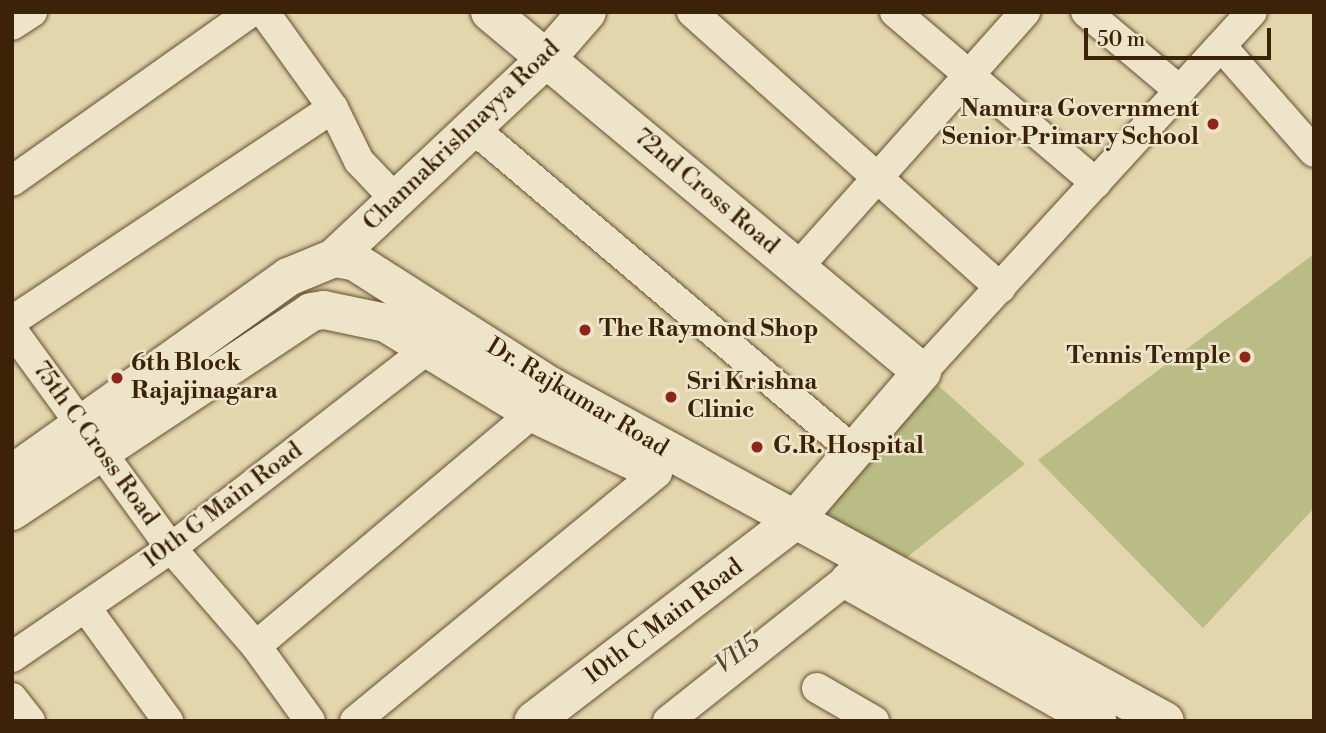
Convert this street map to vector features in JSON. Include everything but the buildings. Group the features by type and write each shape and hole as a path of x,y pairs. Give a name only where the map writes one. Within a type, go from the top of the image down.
{"main road":[{"name":"72nd Cross Road","path":"490,12 922,372"},
{"name":"Channakrishnayya Road","path":"334,258 546,59 587,12"},
{"path":"12,474 91,438 311,312 324,310 334,258"},
{"path":"12,511 91,438 288,277 334,258"},
{"name":"Dr. Rajkumar Road","path":"334,258 373,269 550,386 782,532 846,580 1097,721"},
{"name":"Dr. Rajkumar Road","path":"324,310 386,323 533,413 782,532 1165,721"},
{"name":"10th C Main Road","path":"534,721 782,532 922,372"}],"street":[{"path":"12,25 33,12"},
{"path":"12,181 251,12"},
{"path":"264,12 333,108 359,161 396,200"},
{"path":"692,12 1001,288"},
{"path":"895,12 1096,183"},
{"path":"797,268 1025,12"},
{"path":"1086,12 1180,91"},
{"path":"922,372 1252,12"},
{"path":"1221,46 1314,152"},
{"path":"12,321 333,108"},
{"path":"473,128 854,451"},
{"name":"75th C Cross Road","path":"12,330 171,548 256,646 310,721"},
{"name":"10th G Main Road","path":"12,657 171,548 429,348"},
{"path":"256,646 533,413"},
{"path":"355,721 657,472"},
{"path":"668,721 846,580"},
{"path":"86,608 168,721"},
{"path":"817,688 874,721"},
{"path":"12,698 30,721"}],"green space":[{"name":"Tennis Temple","path":"1314,254 1314,508 1203,628 1038,460"},
{"path":"938,385 1025,464 902,561 817,509"}],"place":[{"name":"Namura Government Senior Primary School","path":"1213,124"},
{"name":"The Raymond Shop","path":"585,330"},
{"name":"Tennis Temple","path":"1245,357"},
{"name":"6th Block Rajajinagara","path":"117,378"},
{"name":"Sri Krishna Clinic","path":"671,397"},
{"name":"G.R. Hospital","path":"757,447"}],"water label":[{"name":"V115","path":"738,654"}]}
